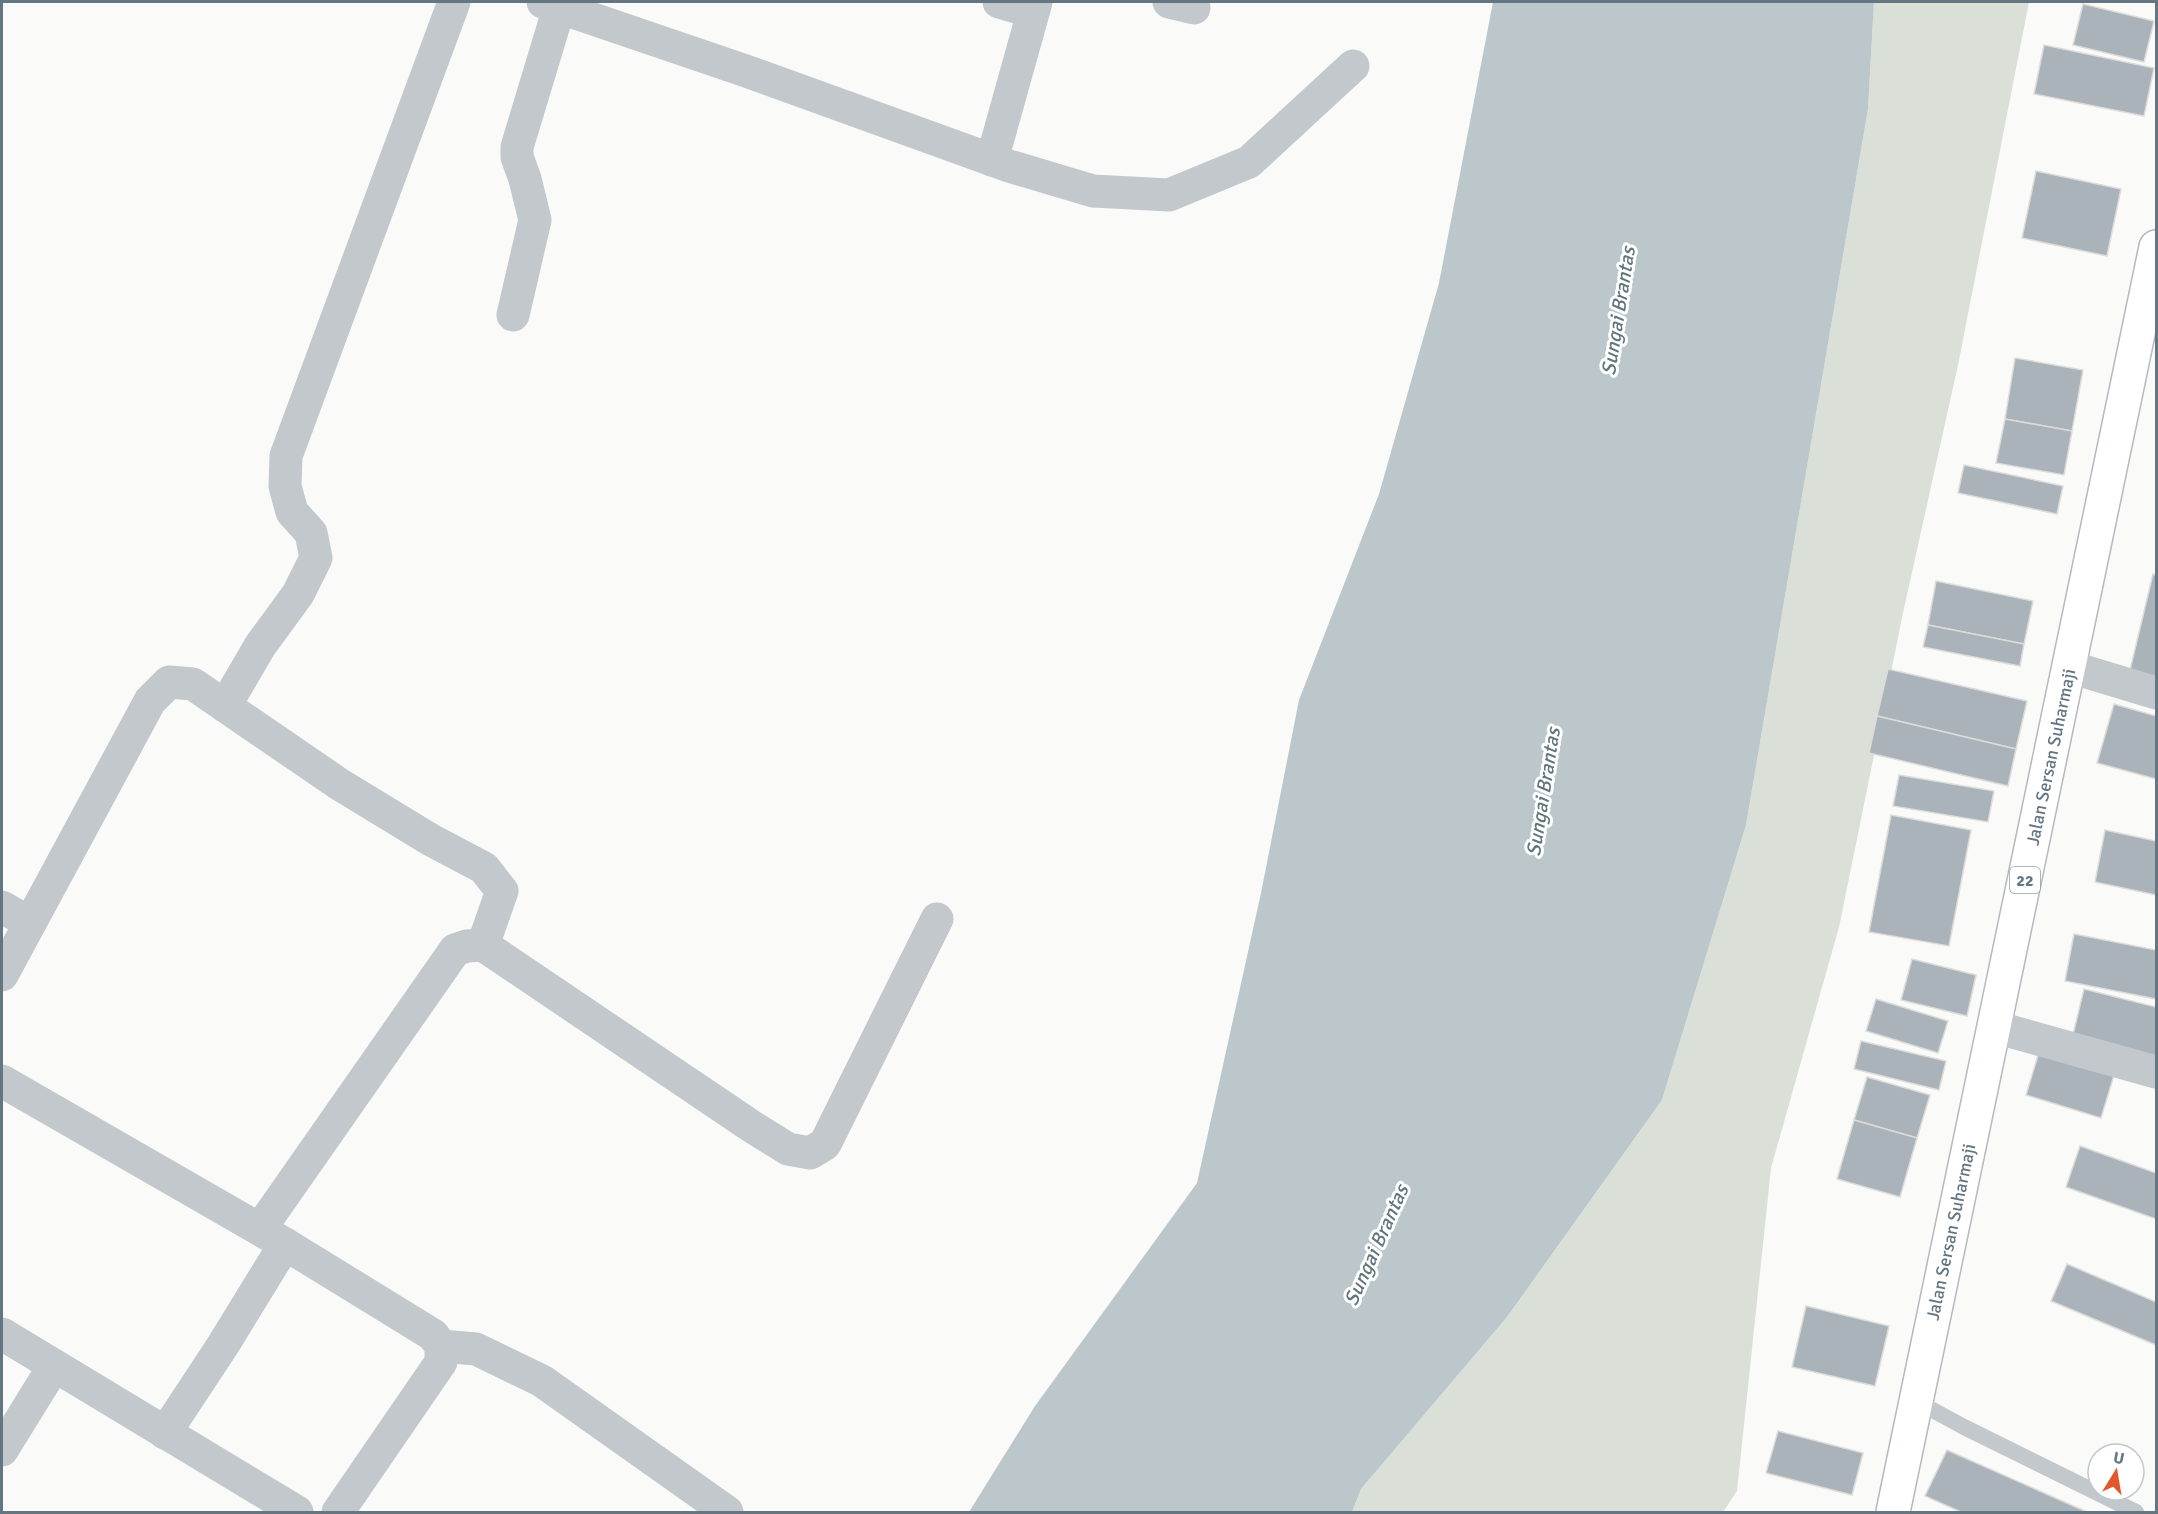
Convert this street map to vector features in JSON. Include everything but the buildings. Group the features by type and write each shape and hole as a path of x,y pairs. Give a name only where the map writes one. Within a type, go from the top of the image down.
{"highway":[{"name":"Jalan Sersan Suharmaji","path":"1893,1512 2157,247"}],"street":[{"path":"225,706 260,646 298,594 316,558 310,533 292,512 285,486 286,456 454,2"},
{"path":"992,160 1034,7 999,2"},
{"path":"513,315 535,220 525,178 517,157 517,147 551,4 746,70 992,160 1093,191 1169,195 1249,162 1353,66"},
{"path":"2070,667 2157,693"},
{"path":"2,975 150,701 169,682 193,684 339,784 431,840 484,868 502,891 483,945"},
{"path":"2,907 30,923"},
{"path":"165,1433 224,1345 273,1236 455,950 467,946 483,945 751,1126 788,1149 810,1153 825,1143 937,919"},
{"path":"1995,1027 2157,1072"},
{"path":"2,1081 273,1236 433,1335 441,1346 441,1362 338,1512"},
{"path":"2,1334 297,1512"},
{"path":"441,1346 476,1349 542,1381 727,1512"},
{"path":"2,1450 54,1366"}],"lane":[{"path":"1916,1401 2136,1512"}],"shaded area":[{"path":"1874,2 2029,2 1958,365 1903,613 1839,927 1771,1168 1737,1491 1723,1512 1352,1512 1361,1489 1507,1317 1662,1100 1746,825 1868,109"}],"water":[{"name":"Sungai Brantas","path":"1493,2 1874,2 1868,109 1746,825 1662,1100 1507,1317 1361,1489 1352,1512 969,1512 1035,1406 1197,1183 1261,893 1299,700 1379,494 1439,283"}]}
